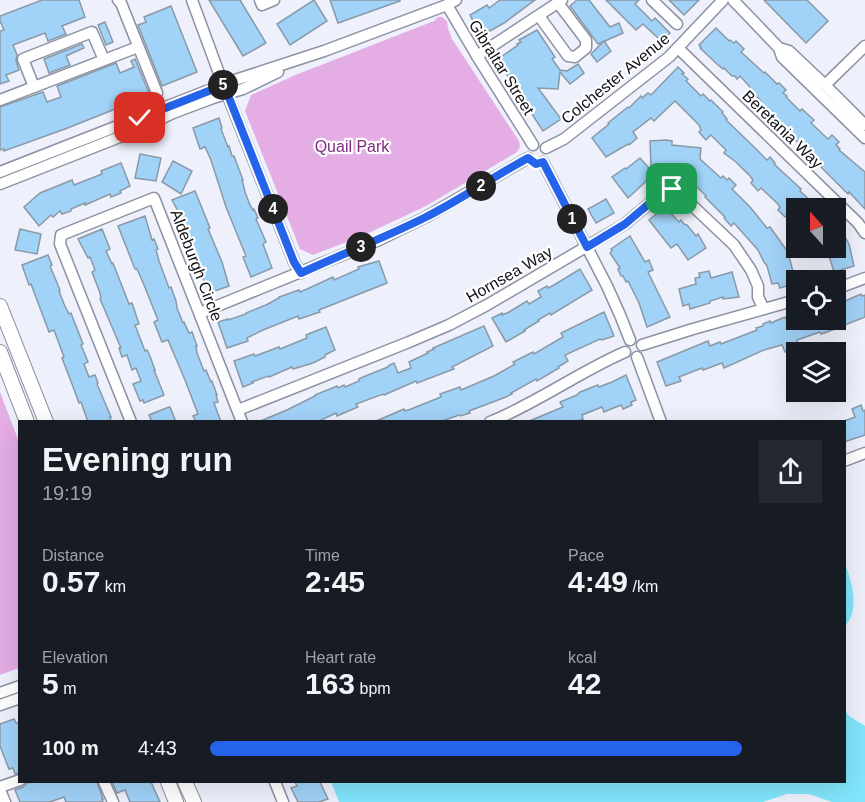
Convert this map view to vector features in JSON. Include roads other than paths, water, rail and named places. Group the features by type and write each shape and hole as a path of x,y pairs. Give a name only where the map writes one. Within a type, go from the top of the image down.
{"main road":[{"path":"0,306 45,420"},
{"path":"0,352 26,420"},
{"path":"168,783 176,802"},
{"path":"185,783 194,802"}],"street":[{"path":"192,0 294,262 301,273"},
{"path":"260,0 261,5 274,0"},
{"path":"652,0 677,24"},
{"name":"Colchester Avenue","path":"546,148 568,135 669,57 723,0"},
{"path":"733,0 779,48 782,57 865,138"},
{"path":"123,1 138,47 157,93"},
{"path":"0,172 226,89 451,2"},
{"name":"Gibraltar Street","path":"451,2 477,56 533,145"},
{"path":"477,56 560,2 586,40 586,48 575,57 568,56 539,16"},
{"path":"34,87 23,59 92,32 104,60"},
{"path":"825,85 865,46"},
{"path":"0,100 138,47"},
{"name":"Beretania Way","path":"678,48 865,232"},
{"path":"779,48 789,51 865,125"},
{"path":"0,184 140,129 226,89"},
{"path":"541,144 546,148 547,157 543,162 536,164 528,158 528,151 533,145 541,144"},
{"path":"200,314 379,240 426,217 528,158"},
{"path":"543,162 616,305 630,340"},
{"name":"Hornsea Way","path":"238,410 448,325 487,305 625,224 664,191 672,189 734,245 751,270 758,286 758,297 764,309"},
{"name":"Aldeburgh Circle","path":"129,420 60,244 61,235 154,198 241,420"},
{"path":"846,286 865,279"},
{"path":"642,345 786,303"},
{"path":"630,340 638,341 642,345 642,351 637,357"},
{"path":"630,340 626,344 625,352 629,357 637,357"},
{"path":"494,420 625,352"},
{"path":"637,357 661,420"},
{"path":"846,461 864,457"},
{"path":"0,693 18,687"},
{"path":"0,705 18,699"},
{"path":"5,802 0,789 18,781"},
{"path":"104,783 112,802"},
{"path":"274,783 283,802"}],"water":[{"path":"846,567 854,601 851,616 846,625"},
{"path":"846,712 865,726 865,802 832,802 809,794 787,794 763,802 339,802 331,783 846,783"}],"park label":[{"name":"Quail Park","path":"352,146"}]}
